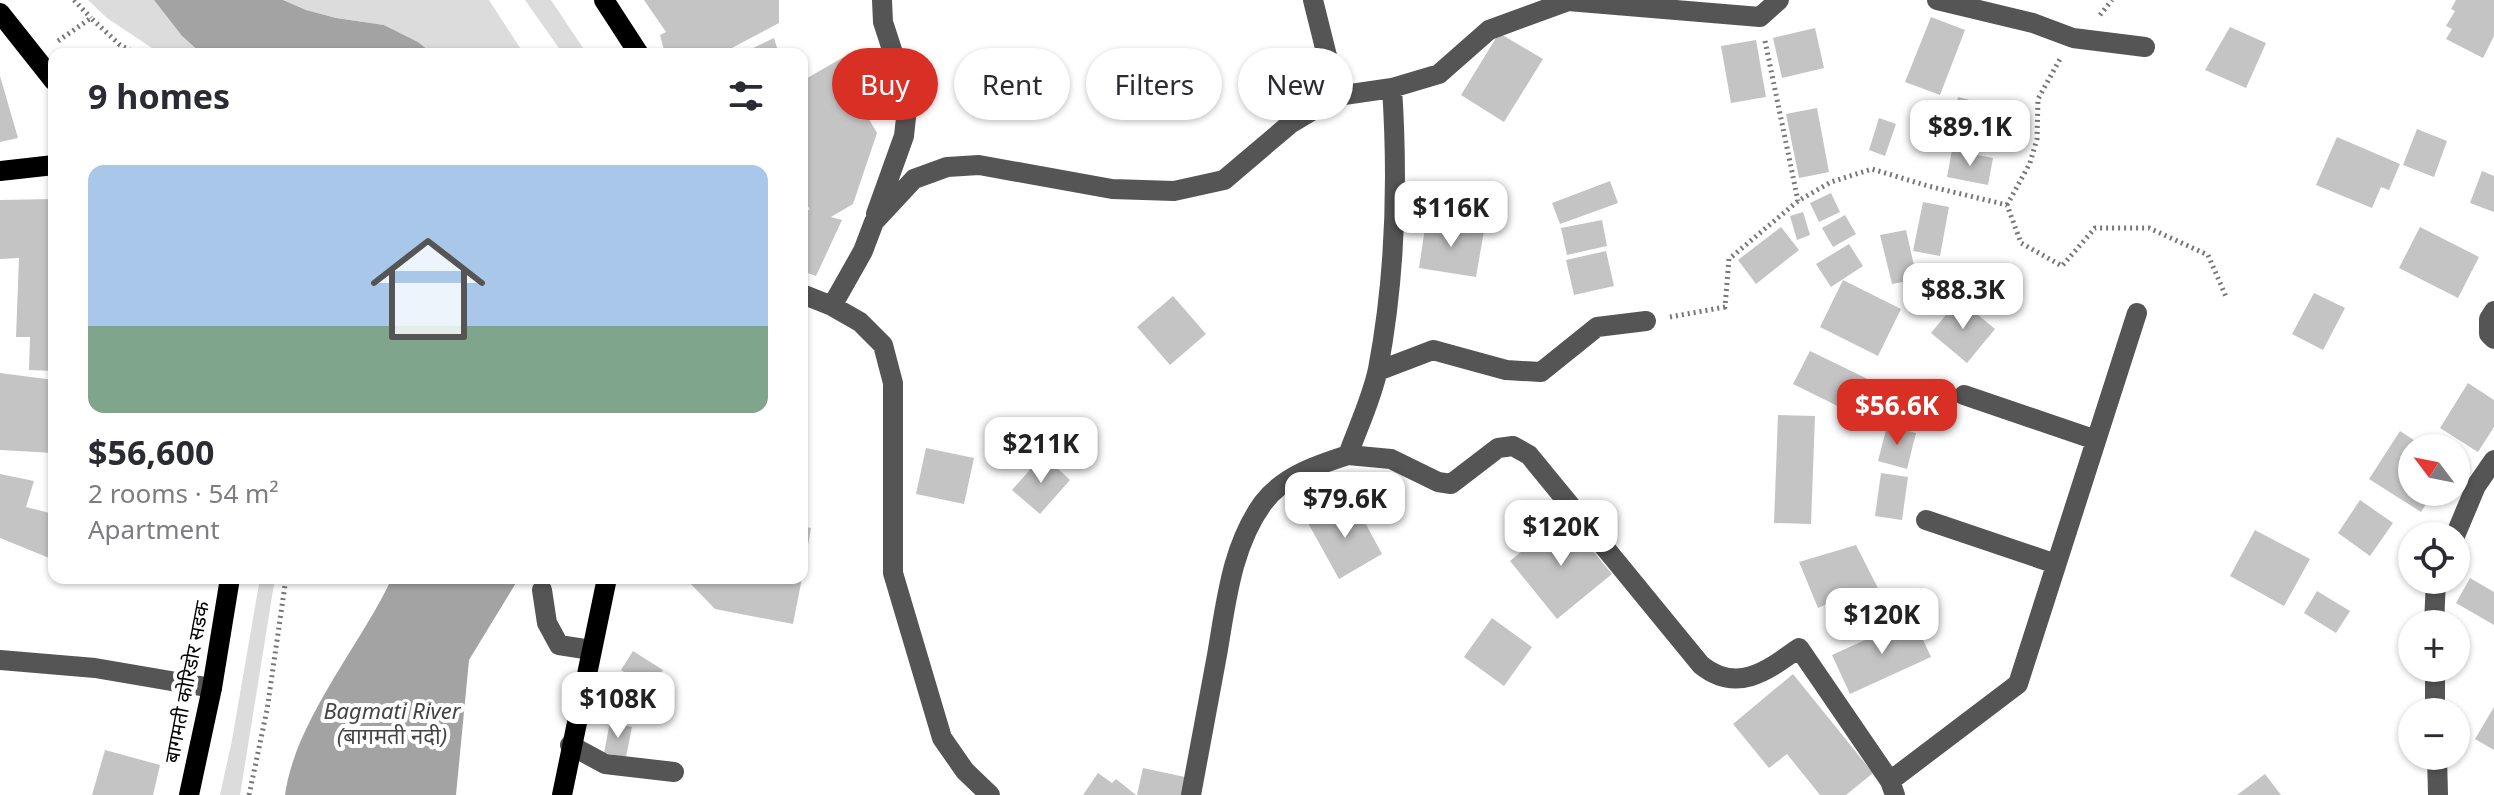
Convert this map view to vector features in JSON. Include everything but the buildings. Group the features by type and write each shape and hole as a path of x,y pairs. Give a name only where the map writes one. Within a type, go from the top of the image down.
{"main road":[{"path":"604,0 635,48"},
{"path":"0,13 48,74"},
{"path":"0,171 48,166"},
{"name":"बागमती कोरिडोर सडक","path":"189,795 212,688 229,584"},
{"path":"562,795 606,584"}],"street":[{"path":"832,306 863,251 904,136 908,99 883,22 882,0"},
{"path":"1313,0 1325,48"},
{"path":"1353,94 1392,88 1439,74 1489,30 1568,1 1760,17 1779,0"},
{"path":"1937,0 2033,23 2073,38 2145,47"},
{"path":"1348,455 1378,371 1389,278 1395,168 1392,88"},
{"path":"874,222 914,179 947,167 979,165 1112,189 1174,191 1224,180 1297,120"},
{"path":"808,296 860,322 883,345 893,383 893,573 942,738 965,771 990,795"},
{"path":"2494,311 2489,319 2489,334 2494,339"},
{"path":"1191,795 1230,582 1247,529 1264,501 1285,482 1318,465 1348,455 1391,459 1438,482 1451,484 1498,448 1513,446 1529,455 1701,665 1714,675 1740,679 1771,668 1799,648 1893,788 2018,684 2137,313"},
{"path":"1378,371 1433,350 1506,370 1541,372 1597,327 1646,321"},
{"path":"1964,395 2096,440"},
{"path":"2461,522 2476,486 2494,460"},
{"path":"1926,520 2056,564"},
{"path":"542,590 547,623 559,645 591,650"},
{"path":"0,660 95,668 212,688"},
{"path":"570,745 605,764 674,772"},
{"path":"2437,770 2438,795"}],"path":[{"path":"74,0 126,48"},
{"path":"1760,17 1798,201"},
{"path":"49,48 91,18"},
{"path":"2073,38 2038,99 2037,139 2030,163 2007,205 2021,243 2062,266 2095,228 2149,228 2208,255 2227,299"},
{"path":"34,59 48,49"},
{"path":"1646,321 1725,307 1729,259 1798,201 1831,182 1872,169 2007,205"},
{"path":"249,795 267,710 285,584"}],"shaded area":[{"path":"88,0 154,0 195,48 152,48 107,18"},
{"path":"283,0 489,0 520,48 426,48 384,25 306,10"},
{"path":"525,0 551,0 583,48 559,48"},
{"path":"259,584 274,584 240,795 220,795"}],"water":[{"path":"154,0 283,0 336,18 384,25 426,48 195,48"},
{"name":"Bagmati River (बागमती नदी)","path":"389,584 515,584 469,660 456,795 285,795 301,739 330,684"}]}
